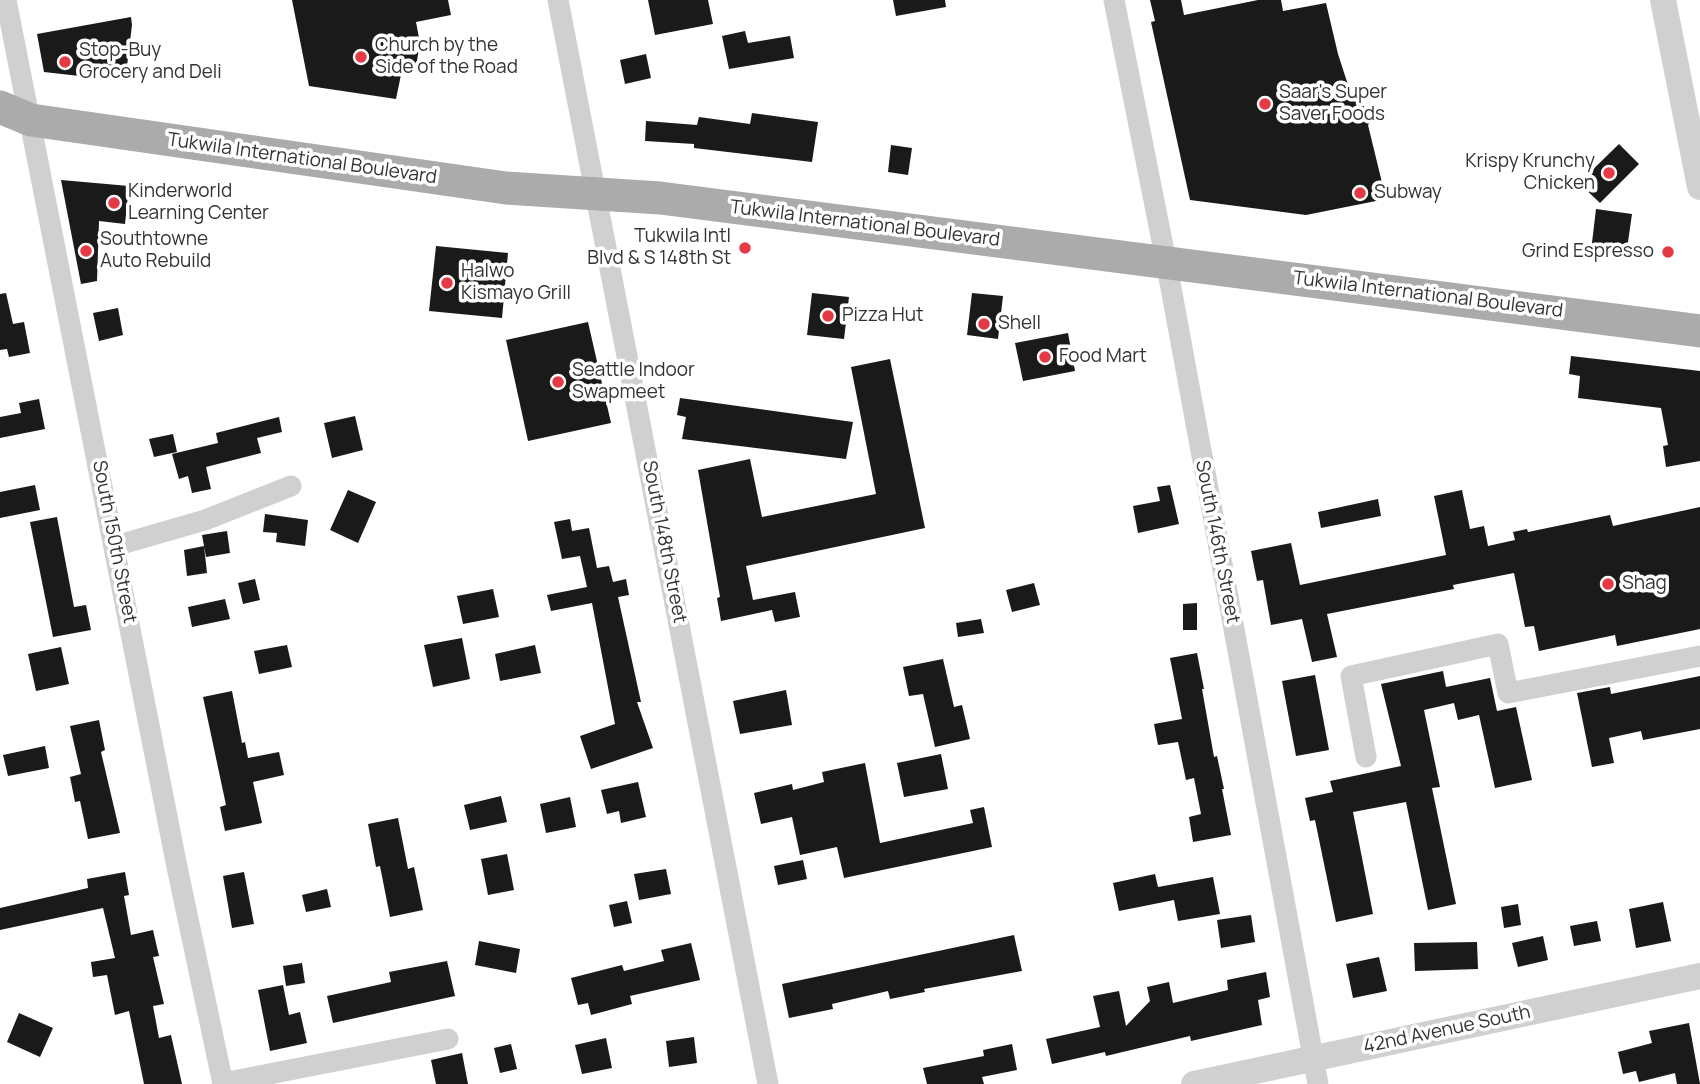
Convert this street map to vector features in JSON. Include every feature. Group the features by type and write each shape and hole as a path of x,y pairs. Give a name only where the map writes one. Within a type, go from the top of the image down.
{"main road":[{"name":"Tukwila International Boulevard","path":"0,107 15,123 506,188 660,198 1700,331"}],"street":[{"name":"South 150th Street","path":"6,0 15,123 115,546 177,867 223,1084"},
{"name":"South 148th Street","path":"558,0 768,1084"},
{"name":"South 146th Street","path":"1114,0 1166,261 1318,1084"},
{"path":"1663,0 1700,187"},
{"path":"115,546 205,520 290,486"},
{"path":"1366,757 1351,676 1498,645 1508,693 1700,656"},
{"name":"42nd Avenue South","path":"1194,1084 1700,976"},
{"path":"223,1084 448,1039"}],"building":[{"name":"Church by the Side of the Road","path":"292,0 448,0 451,15 416,22 420,43 415,72 402,70 396,99 309,86"},
{"path":"648,0 708,0 713,24 655,35"},
{"path":"893,0 945,0 946,7 896,16"},
{"name":"Saar's Super Saver Foods","path":"1150,0 1181,0 1184,15 1258,0 1281,0 1283,11 1326,3 1350,91 1374,118 1368,125 1386,199 1306,215 1190,200 1151,22 1155,21"},
{"path":"131,17 127,66 117,65 115,80 44,72 37,34"},
{"path":"745,31 748,43 790,36 794,58 729,69 722,36"},
{"path":"646,54 651,78 625,84 620,60"},
{"path":"752,113 818,122 812,162 694,148 694,144 645,141 646,121 697,125 699,117 750,124"},
{"name":"Krispy Krunchy Chicken","path":"1619,144 1639,164 1600,203 1579,183"},
{"path":"891,145 912,148 908,175 888,172"},
{"name":"Southtowne Auto Rebuild","path":"61,180 129,186 125,224 99,221 97,281 81,284"},
{"path":"1596,209 1632,214 1626,256 1591,251"},
{"path":"436,246 508,253 502,318 429,311"},
{"path":"6,293 13,324 24,322 30,353 9,357 7,349 0,350 0,294"},
{"name":"Pizza Hut","path":"812,293 849,297 844,339 807,335"},
{"name":"Shell","path":"972,293 1003,296 998,339 967,335"},
{"path":"118,308 123,335 99,341 93,313"},
{"name":"Seattle Indoor Swapmeet","path":"588,322 611,423 528,441 506,340"},
{"name":"Food Mart","path":"1068,333 1075,371 1023,381 1015,343"},
{"path":"1571,356 1700,371 1700,461 1666,467 1663,446 1668,445 1661,408 1578,398 1580,376 1569,374"},
{"path":"890,359 925,528 746,566 753,600 795,592 800,617 775,622 772,610 721,621 717,598 720,597 698,470 750,459 762,517 876,494 851,367"},
{"path":"680,398 853,422 846,459 682,439 686,417 677,415"},
{"path":"39,399 45,429 0,438 0,417 21,413 19,403"},
{"path":"355,416 363,450 332,458 324,423"},
{"path":"279,417 282,432 257,438 261,453 206,467 211,489 192,493 188,476 179,479 172,454 218,443 216,433"},
{"path":"173,434 177,452 154,457 149,439"},
{"path":"35,485 40,510 0,518 0,492"},
{"path":"1170,485 1179,524 1138,533 1133,506 1160,501 1157,487"},
{"path":"348,490 376,502 358,543 330,530"},
{"name":"Shag","path":"1462,490 1470,529 1484,526 1488,546 1515,540 1513,532 1527,529 1528,532 1610,515 1613,526 1700,507 1700,629 1617,646 1615,635 1539,651 1534,626 1525,627 1514,573 1453,585 1454,589 1327,614 1337,657 1312,662 1302,619 1271,625 1263,580 1257,581 1251,551 1291,543 1300,585 1446,555 1434,496"},
{"path":"1378,499 1381,516 1321,528 1318,512"},
{"path":"265,514 308,520 305,546 276,542 277,533 263,532"},
{"path":"57,517 74,607 86,605 91,630 53,637 30,522"},
{"path":"570,519 572,531 589,528 597,568 609,566 613,582 626,579 629,595 618,597 641,702 637,702 653,748 591,769 580,736 615,724 592,603 551,611 547,595 587,587 580,556 562,559 554,522"},
{"path":"227,531 230,553 206,557 202,535"},
{"path":"204,546 207,573 187,576 184,550"},
{"path":"255,579 260,600 243,604 238,583"},
{"path":"1034,583 1040,605 1012,612 1006,590"},
{"path":"493,589 499,617 463,624 457,596"},
{"path":"225,599 230,619 192,627 188,607"},
{"path":"1197,603 1197,630 1183,630 1183,604"},
{"path":"981,619 984,633 958,637 956,623"},
{"path":"462,638 470,679 433,687 424,645"},
{"path":"287,645 292,667 259,674 254,651"},
{"path":"535,645 541,673 500,681 495,654"},
{"path":"61,647 69,684 36,691 28,654"},
{"path":"1197,653 1214,757 1217,756 1231,835 1193,842 1189,817 1201,814 1194,778 1186,780 1178,742 1158,745 1154,724 1182,719 1170,658"},
{"path":"943,659 954,707 962,705 970,739 935,747 923,694 909,696 903,667"},
{"path":"1443,671 1446,687 1490,678 1497,711 1516,707 1532,780 1495,788 1479,715 1458,720 1454,703 1424,710 1440,787 1432,788 1456,904 1428,910 1406,802 1353,812 1373,914 1336,922 1315,820 1310,821 1305,798 1333,792 1330,781 1401,766 1381,684"},
{"path":"1315,675 1329,750 1296,756 1282,681"},
{"path":"1700,676 1700,729 1643,740 1641,731 1609,738 1614,763 1592,767 1577,693 1610,687 1611,694"},
{"path":"786,690 792,725 740,734 733,701"},
{"path":"232,691 242,743 245,742 248,758 279,752 284,775 253,782 262,823 225,831 220,807 226,805 203,697"},
{"path":"99,720 105,750 101,752 120,833 88,839 80,801 75,802 70,777 81,774 70,726"},
{"path":"45,746 49,768 8,776 3,755"},
{"path":"941,754 948,789 904,797 897,763"},
{"path":"865,763 880,843 973,823 970,810 984,807 992,847 844,878 837,847 800,855 792,817 761,824 754,793 792,784 793,790 824,782 822,772"},
{"path":"638,782 646,817 621,823 619,811 607,814 601,790"},
{"path":"501,796 507,822 470,830 464,805"},
{"path":"570,797 576,827 546,833 540,804"},
{"path":"398,818 408,869 414,867 423,910 390,917 380,866 376,867 368,824"},
{"path":"507,854 514,890 488,895 481,859"},
{"path":"803,860 807,879 778,885 774,866"},
{"path":"666,869 671,894 639,900 634,874"},
{"path":"125,872 129,895 124,896 131,935 153,930 159,956 153,957 164,1004 153,1006 159,1038 171,1035 182,1084 144,1084 129,1011 115,1015 107,975 93,977 91,962 115,958 103,908 0,930 0,908 88,888 87,879"},
{"path":"244,872 254,924 232,928 223,876"},
{"path":"1155,874 1158,887 1213,877 1220,914 1178,921 1174,900 1119,911 1113,883"},
{"path":"327,889 331,907 306,912 302,895"},
{"path":"627,901 632,923 614,927 609,905"},
{"path":"1663,902 1671,941 1636,948 1629,909"},
{"path":"1518,904 1521,925 1504,928 1501,907"},
{"path":"1251,915 1255,942 1221,948 1217,920"},
{"path":"1597,921 1601,941 1574,946 1570,926"},
{"path":"1014,935 1022,971 924,989 925,992 890,999 888,991 832,1004 833,1009 789,1018 782,984"},
{"path":"1543,936 1548,960 1518,967 1512,943"},
{"path":"479,941 520,949 516,973 475,965"},
{"path":"1477,942 1478,969 1415,971 1414,943"},
{"path":"691,943 700,980 630,996 632,1004 591,1015 588,1003 578,1005 571,978 622,965 624,971 664,961 661,950"},
{"path":"1379,957 1387,991 1353,998 1346,964"},
{"path":"447,961 455,996 333,1023 327,996 391,982 389,972"},
{"path":"302,963 305,983 286,986 283,966"},
{"path":"1266,972 1270,997 1258,1000 1262,1025 1191,1041 1190,1036 1106,1056 1105,1052 1052,1064 1046,1039 1100,1027 1093,996 1119,991 1126,1026 1150,1001 1147,987 1169,982 1173,1003 1228,990 1227,980"},
{"path":"283,985 289,1015 300,1012 307,1043 270,1051 258,990"},
{"path":"19,1013 53,1028 40,1057 7,1042"},
{"path":"1689,1023 1700,1084 1677,1084 1675,1073 1639,1082 1636,1071 1623,1074 1618,1052 1652,1043 1649,1031"},
{"path":"694,1037 697,1063 669,1067 666,1041"},
{"path":"606,1038 612,1068 582,1074 575,1045"},
{"path":"511,1044 517,1069 500,1073 494,1048"},
{"path":"1012,1044 1017,1070 982,1077 984,1084 927,1084 923,1068 984,1056 983,1050"},
{"path":"462,1053 468,1084 436,1084 431,1060"}],"place":[{"name":"Church by the Side of the Road","path":"361,57"},
{"name":"Stop-Buy Grocery and Deli","path":"65,62"},
{"name":"Saar's Super Saver Foods","path":"1265,104"},
{"name":"Krispy Krunchy Chicken","path":"1609,173"},
{"name":"Subway","path":"1360,193"},
{"name":"Kinderworld Learning Center","path":"114,203"},
{"name":"Tukwila Intl Blvd & S 148th St","path":"745,248"},
{"name":"Southtowne Auto Rebuild","path":"86,251"},
{"name":"Grind Espresso","path":"1668,252"},
{"name":"Halwo Kismayo Grill","path":"447,283"},
{"name":"Pizza Hut","path":"828,316"},
{"name":"Shell","path":"984,324"},
{"name":"Food Mart","path":"1045,357"},
{"name":"Seattle Indoor Swapmeet","path":"558,382"},
{"name":"Shag","path":"1608,584"}]}
